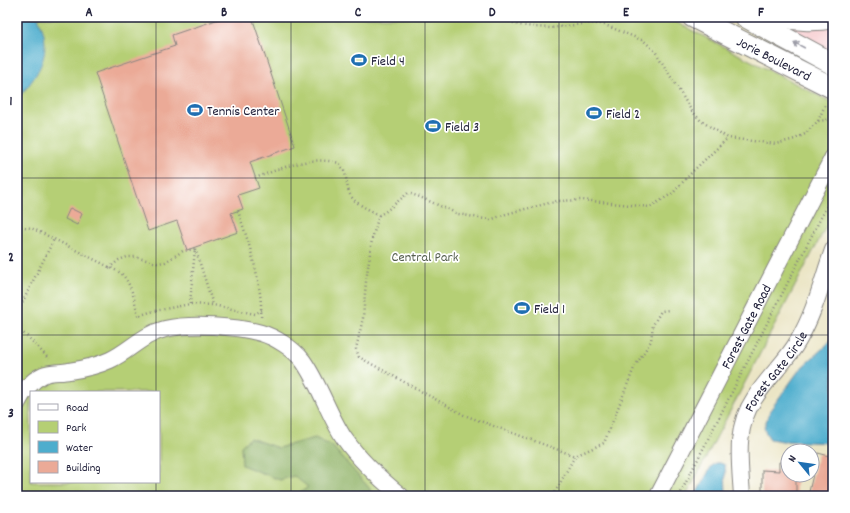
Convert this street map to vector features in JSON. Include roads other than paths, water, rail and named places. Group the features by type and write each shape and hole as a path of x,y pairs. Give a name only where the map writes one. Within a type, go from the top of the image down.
{"main road":[{"name":"Jorie Boulevard","path":"693,17 833,88"},
{"name":"Jorie Boulevard","path":"746,17 833,64"},
{"path":"781,17 803,21 833,18"}],"street":[{"name":"Forest Gate Road","path":"658,496 833,157"},
{"name":"Forest Gate Circle","path":"742,496 740,452 741,429 745,414 754,398 798,342 810,319 821,290 833,250"},
{"path":"17,404 24,391 33,381 44,374 68,372 97,365 111,359 143,337 165,329 191,326 233,328 261,333 279,341 303,360 321,392 330,415 344,438 365,464 401,496"}],"water":[{"path":"17,17 38,17 44,33 45,45 42,62 34,78 17,99"},
{"path":"833,339 833,443 782,441 770,439 764,427 771,409 800,369"},
{"path":"716,463 725,465 726,496 695,496 711,467"}],"place":[{"name":"Field 4","path":"359,60"},
{"name":"Tennis Center","path":"195,110"},
{"name":"Field 2","path":"594,113"},
{"name":"Field 3","path":"433,126"},
{"name":"Field 1","path":"522,308"}],"park label":[{"name":"Central Park","path":"425,256"}]}
